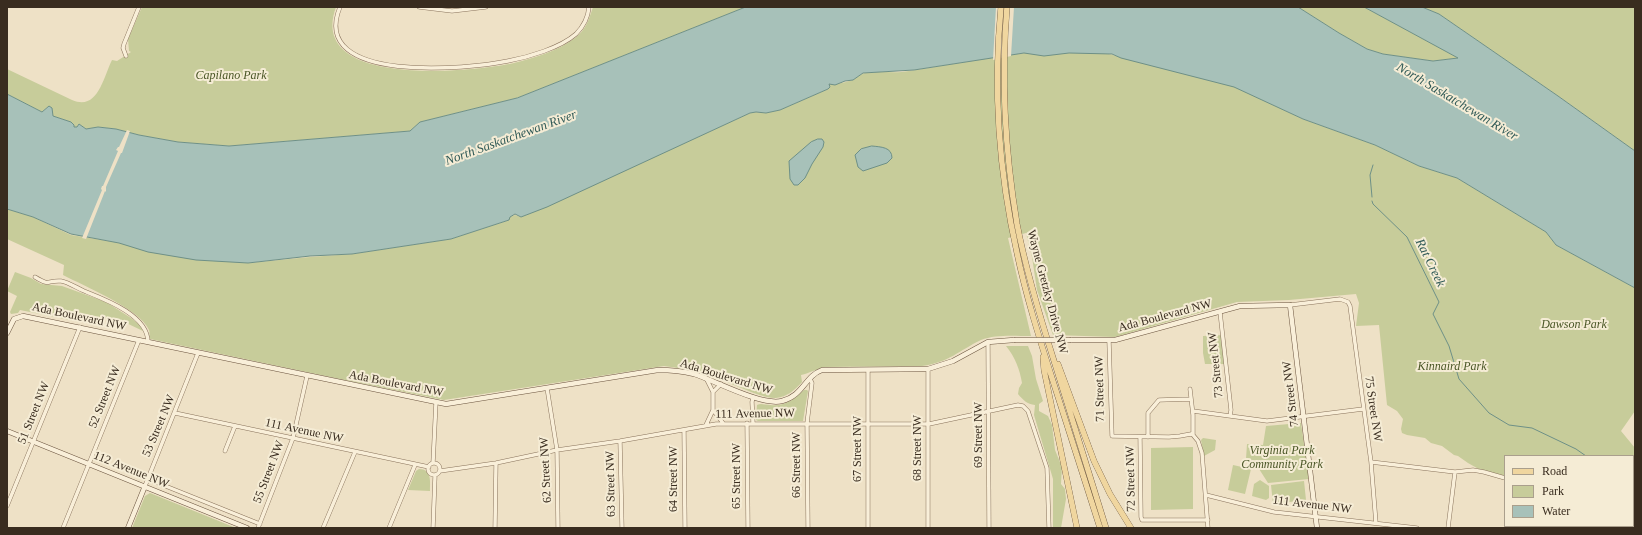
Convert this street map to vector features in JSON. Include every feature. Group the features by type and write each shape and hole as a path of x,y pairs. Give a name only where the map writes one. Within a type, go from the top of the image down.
{"main road":[{"name":"Wayne Gretzky Drive NW","path":"1001,7 998,54 1003,164 1011,225 1024,284 1100,528"},
{"name":"Wayne Gretzky Drive NW","path":"1007,7 1001,98 1017,224 1031,287 1106,528"},
{"path":"1042,344 1044,370 1076,528"},
{"path":"1048,344 1061,370 1094,461 1110,494 1131,528"}],"street":[{"path":"126,56 123,48 124,44 139,7"},
{"path":"340,7 336,27 340,39 344,46 360,57 406,67 452,69 509,61 551,47 568,39 576,33 585,22 589,7"},
{"path":"419,7 444,10 486,7"},
{"path":"35,277 45,283 62,281 108,300 143,324 147,333 148,342"},
{"name":"Ada Boulevard NW","path":"7,333 11,324 18,317 23,316 446,404 658,370 678,370 706,378 753,397 772,402 785,400 799,392 815,372 822,370 928,369 953,361 988,342 1014,340 1109,341 1127,338 1240,306 1290,305 1340,299 1344,300"},
{"name":"75 Street NW","path":"1344,300 1350,306 1371,462 1376,523"},
{"name":"74 Street NW","path":"1290,305 1318,528"},
{"name":"73 Street NW","path":"1220,312 1231,410 1230,416"},
{"name":"51 Street NW","path":"7,506 80,327"},
{"name":"52 Street NW","path":"63,528 139,340"},
{"name":"71 Street NW","path":"1109,341 1112,436 1140,437"},
{"name":"69 Street NW","path":"988,342 989,528"},
{"name":"53 Street NW","path":"128,528 198,353"},
{"name":"68 Street NW","path":"928,369 928,528"},
{"name":"67 Street NW","path":"868,370 868,528"},
{"name":"55 Street NW","path":"259,526 293,438 307,376"},
{"path":"706,378 713,392 713,410 706,425"},
{"name":"66 Street NW","path":"808,528 807,423 812,383 810,379"},
{"path":"713,392 721,384"},
{"name":"62 Street NW","path":"547,388 557,450 558,528"},
{"path":"1190,389 1190,399 1193,411 1193,435 1198,441 1202,452 1208,528"},
{"path":"753,397 753,423"},
{"path":"1148,437 1148,413 1159,400 1190,399"},
{"path":"433,528 435,476 430,471 429,467 433,463 436,402"},
{"name":"111 Avenue NW","path":"440,471 496,463 557,450 620,441 723,423 929,424 1018,405 1023,406 1028,410 1047,468 1049,528"},
{"path":"1193,411 1267,421 1363,409"},
{"path":"713,410 723,423"},
{"name":"111 Avenue NW","path":"175,413 429,467"},
{"name":"65 Street NW","path":"747,423 748,528"},
{"path":"225,451 235,426"},
{"name":"64 Street NW","path":"684,430 685,528"},
{"name":"112 Avenue NW","path":"7,431 247,528"},
{"path":"1140,437 1193,435"},
{"name":"72 Street NW","path":"1140,437 1142,520 1208,520"},
{"name":"63 Street NW","path":"620,441 622,528"},
{"path":"323,528 355,452"},
{"path":"1371,462 1455,472 1473,470 1504,478"},
{"path":"433,463 436,464 440,471 439,474 435,476"},
{"path":"495,528 496,463"},
{"path":"389,528 415,464"},
{"path":"1448,528 1455,472"},
{"name":"112 Avenue NW","path":"148,479 259,526"},
{"name":"111 Avenue NW","path":"1206,495 1274,512 1417,528"}],"green space":[{"name":"Capilano Park","path":"142,7 336,7 333,33 345,52 368,63 398,69 432,71 493,67 546,54 568,43 579,35 587,24 593,7 746,7 517,98 420,122 410,131 229,146 178,142 116,129 98,127 86,129 79,124 77,127 73,127 64,120 53,116 49,106 42,112 7,94 7,69 72,100 81,102 88,101 94,97 98,91 112,60 117,61 131,52 129,51 128,39"},
{"path":"1298,7 1364,7 1459,58 1433,61 1383,54 1367,49"},
{"path":"1422,7 1635,7 1635,151 1439,14"},
{"path":"1024,53 1105,53 1234,86 1303,119 1375,145 1419,166 1457,178 1546,232 1556,245 1635,288 1635,411 1621,431 1635,448 1635,528 1580,528 1634,527 1634,455 1504,455 1504,478 1484,472 1454,455 1442,446 1431,443 1425,438 1402,433 1401,429 1403,419 1397,411 1387,405 1379,325 1356,326 1359,303 1356,294 1289,300 1237,302 1115,337 1053,335 1037,290 1032,257 1026,233 1008,238 1031,336 987,338 947,359 922,366 825,367 801,375 802,382 797,388 787,395 776,398 752,392 706,374 664,366 444,400 150,339 149,330 144,322 135,314 123,306 63,275 64,265 7,239 7,209 33,217 71,235 248,263 352,254 451,239 509,220 509,217 515,215 521,217 750,113 766,113 780,110 828,89 830,87 828,84 849,81 865,73 902,72"},
{"path":"15,272 31,278 41,284 62,286 106,302 140,325 143,331 120,320 111,318 99,319 86,314 80,316 80,322 20,310 18,313 11,314 10,312 17,296 7,291"},
{"path":"1223,335 1226,364 1205,364 1203,353 1203,336"},
{"path":"1006,346 1028,346 1032,356 1036,379 1043,401 1039,404 1039,411 1048,416 1052,425 1055,450 1062,467 1061,484 1065,489 1066,499 1061,528 1053,528 1053,479 1034,415 1035,405 1025,401 1018,394 1022,383 1020,373 1017,364"},
{"path":"804,390 808,391 803,421 756,420 757,405 785,404"},
{"name":"Virginia Park Community Park","path":"1301,423 1309,479 1268,483 1254,461 1246,459 1247,444 1263,445 1266,426"},
{"path":"1203,438 1216,440 1215,450 1204,456 1201,440"},
{"path":"1193,447 1193,509 1151,510 1151,448"},
{"path":"1233,465 1251,469 1245,494 1228,490"},
{"path":"419,469 428,473 430,480 430,491 408,490 416,471"},
{"path":"1260,480 1269,486 1269,498 1266,500 1252,496 1254,484"},
{"path":"1304,481 1306,500 1273,504 1271,485"},
{"path":"150,493 236,528 132,528 145,496"}],"water":[{"name":"North Saskatchewan River","path":"746,7 1298,7 1367,49 1383,54 1433,61 1458,58 1364,7 1422,7 1439,14 1635,151 1635,288 1556,245 1546,232 1457,178 1419,166 1375,145 1303,119 1234,87 1121,58 1112,54 1069,53 1044,56 1024,53 914,70 863,73 853,80 835,85 829,84 830,87 828,89 780,110 766,113 750,113 547,207 521,217 515,214 510,217 509,220 451,239 352,254 310,256 248,263 196,260 148,252 119,243 71,234 33,217 7,209 7,94 42,112 49,106 52,108 53,116 71,122 74,127 77,127 79,124 86,129 98,127 116,129 178,142 229,146 410,131 420,122 517,98"},
{"path":"822,139 824,142 823,147 805,178 798,185 794,185 790,179 789,161 811,142"},
{"path":"872,146 882,147 888,150 892,154 892,158 887,163 863,171 858,167 855,155 861,149"}],"pier":[{"path":"996,7 1014,7 1011,56 993,60"},
{"path":"127,130 130,131 122,153 106,187 106,192 105,191 86,239 82,238 102,190 102,186 118,151 116,150"}],"waterway":[{"name":"Rat Creek","path":"1372,197 1370,175 1373,165"},
{"name":"Rat Creek","path":"1372,201 1373,204 1407,237 1439,302 1433,314 1449,346 1459,379 1489,413 1509,425 1532,428 1576,449 1585,455"}],"park label":[{"name":"Dawson Park","path":"1574,325"},
{"name":"Kinnaird Park","path":"1452,367"}]}
